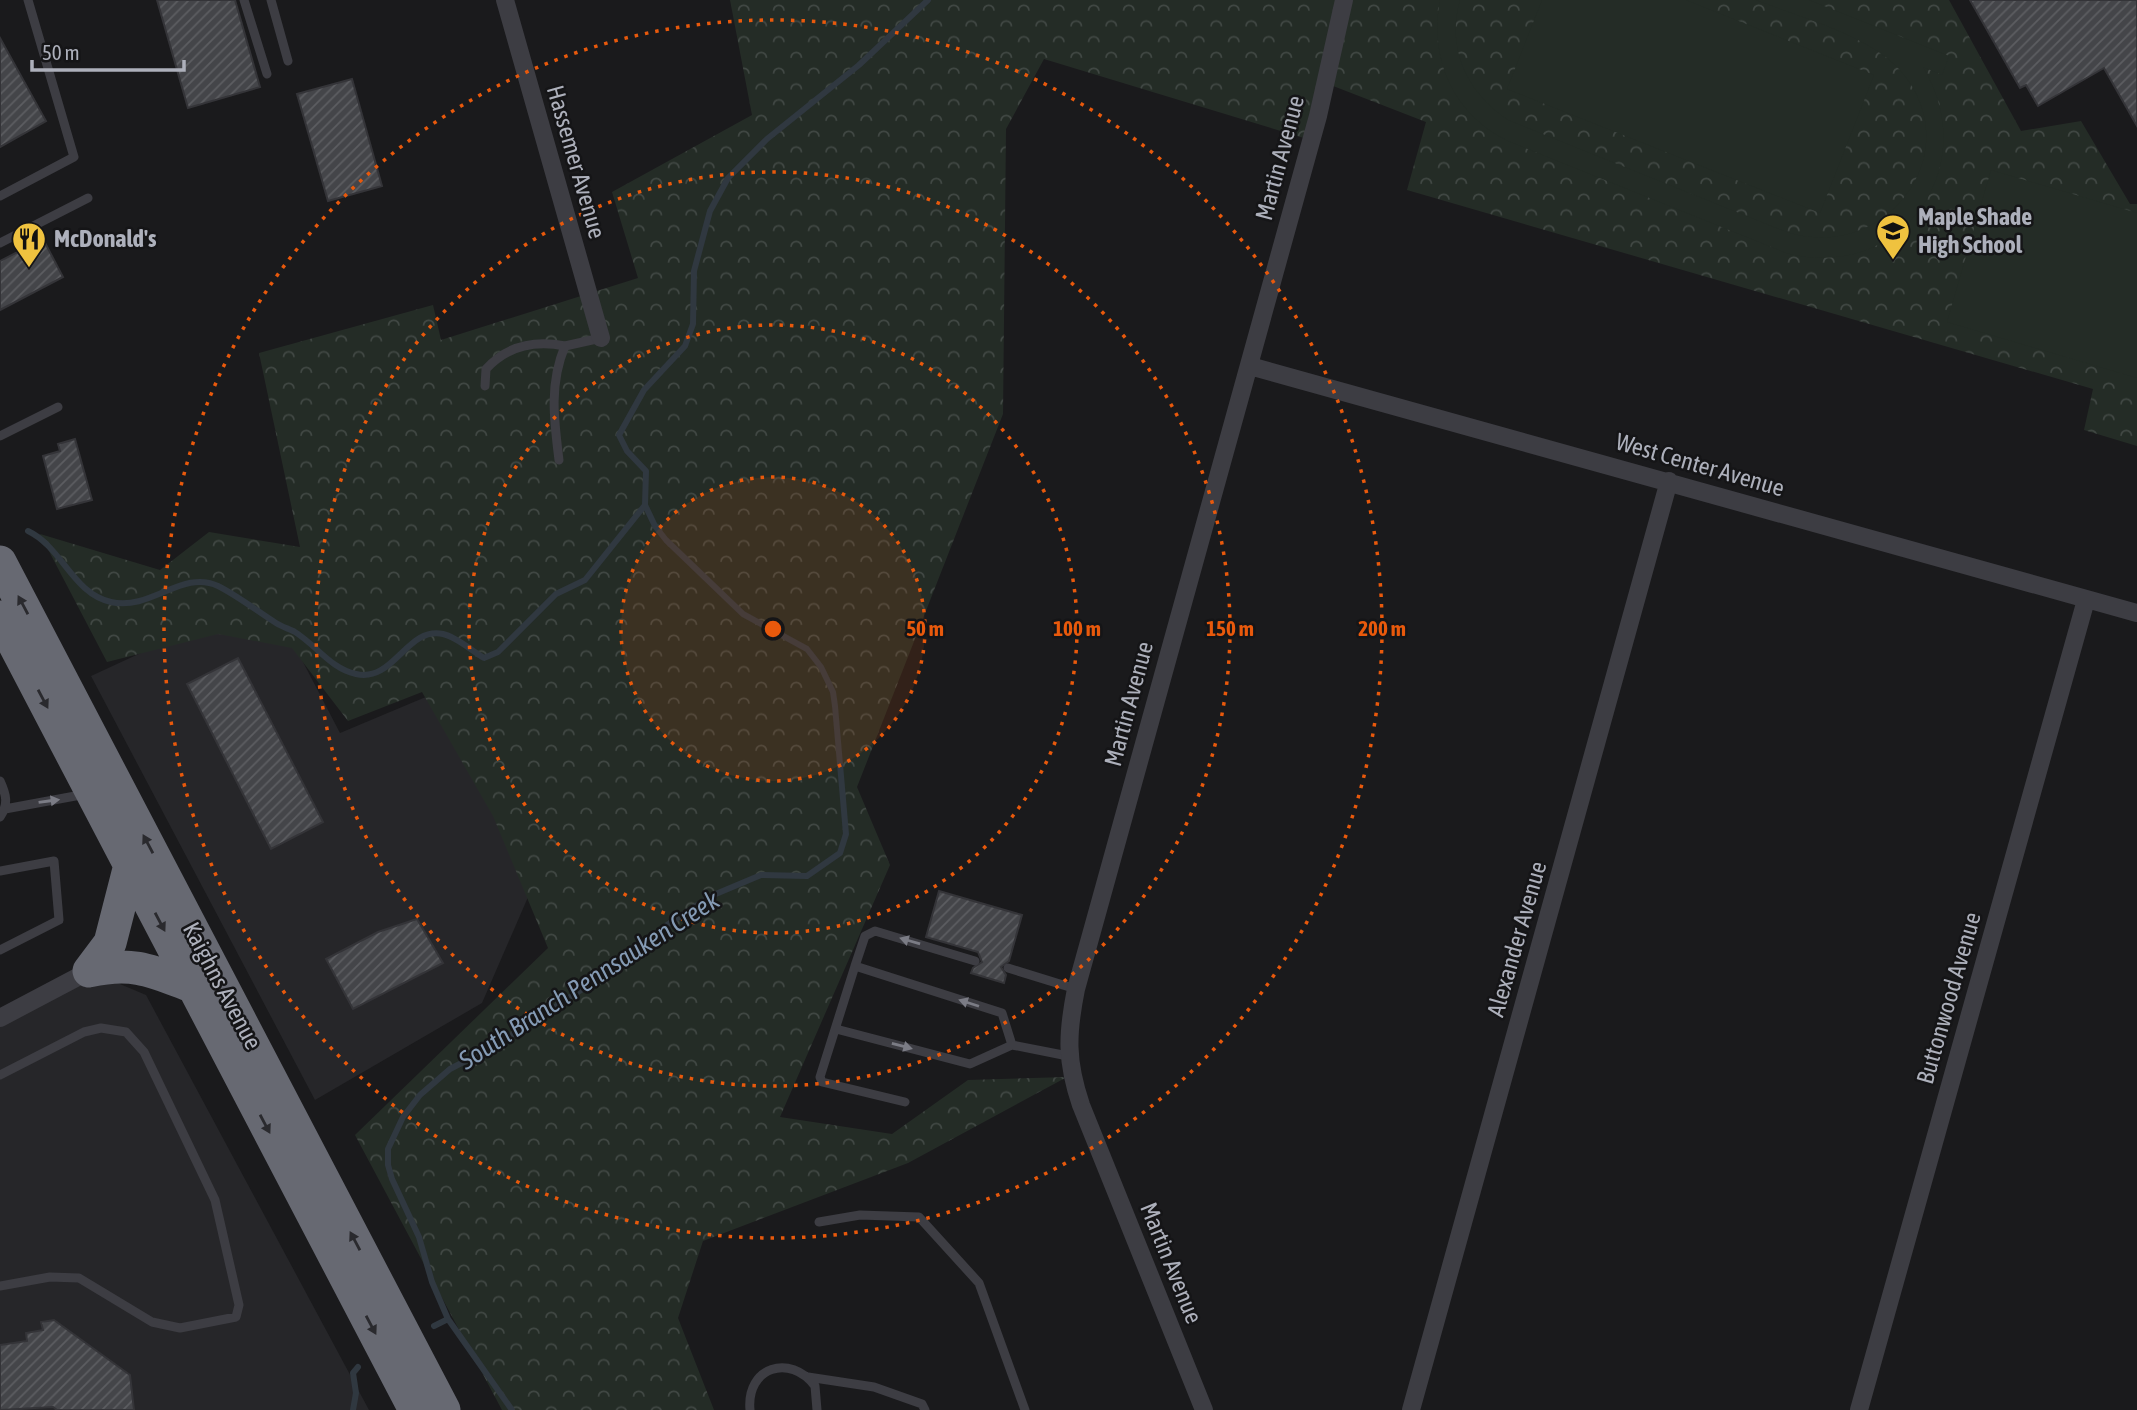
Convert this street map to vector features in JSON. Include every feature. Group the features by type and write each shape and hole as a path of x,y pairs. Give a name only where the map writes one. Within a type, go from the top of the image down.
{"highway":[{"name":"Kaighns Avenue","path":"0,562 444,1410"},
{"name":"Kaighns Avenue","path":"0,617 13,650 93,793 415,1410"},
{"path":"89,971 110,943 130,865"},
{"path":"89,971 120,964 148,969 194,987"}],"street":[{"name":"Hassemer Avenue","path":"505,0 601,338"},
{"name":"Martin Avenue","path":"1204,1410 1080,1105 1068,1056 1068,1030 1076,989 1318,116 1344,0"},
{"name":"West Center Avenue","path":"1250,366 2137,613"},
{"name":"Alexander Avenue","path":"1411,1410 1669,481"},
{"name":"Buttonwood Avenue","path":"1859,1410 2086,600"},
{"path":"0,1018 89,971"}],"lane":[{"path":"0,196 74,157 28,0"},
{"path":"244,0 267,74"},
{"path":"271,0 288,61"},
{"path":"0,243 88,198"},
{"path":"485,386 486,369 519,346 537,343 565,346 601,338"},
{"path":"559,460 553,387 565,346"},
{"path":"0,436 58,407"},
{"path":"0,781 6,794 2,813 93,793"},
{"path":"0,871 54,861 60,920 0,950"},
{"path":"905,1102 822,1082 820,1077 865,936 875,931 975,961"},
{"path":"855,966 1002,1013 1013,1045"},
{"path":"1008,968 1076,989"},
{"path":"0,1075 84,1032 101,1028 126,1032 144,1052 215,1200 239,1305 236,1317 180,1328 152,1322 79,1278 50,1277 0,1286"},
{"path":"836,1029 970,1064 1013,1045 1068,1056"},
{"path":"819,1222 860,1215 919,1217 979,1283 1026,1410"},
{"path":"750,1410 752,1388 766,1372 788,1367 808,1377 874,1387 922,1404 925,1410"},
{"path":"808,1377 815,1386 817,1410"}],"shaded area":[{"path":"210,621 291,639 340,733 440,691 535,881 482,1003 315,1100 91,676"},
{"path":"89,971 146,995 369,1410 0,1410 0,1018"}],"green space":[{"path":"730,0 1949,0 2021,131 2081,121 2130,204 2137,204 2137,446 2084,430 2093,389 1407,190 1426,122 1328,84 1304,138 1044,59 1006,129 1003,414 857,787 890,865 780,1117 892,1134 968,1080 1067,1077 908,1163 703,1241 678,1318 714,1410 502,1410 355,1135 548,948 493,816 422,692 348,721 292,648 218,634 107,662 40,534 160,570 209,532 300,547 259,353 433,305 441,340 638,278 612,192 752,115"},
{"path":"1440,0 1460,0 1456,35 1463,68 1481,97 1508,120 1784,231 1821,237 1854,232 1884,217 1907,194 1921,166 1926,135 1920,102 1900,70 1887,58 1832,28 1756,0 1809,0 1949,56 1942,75 1923,67 1939,105 1943,143 1937,178 1920,209 1896,234 1864,251 1827,258 1786,253 1508,141 1489,130 1459,100 1449,82 1438,43"},
{"path":"1542,0 1686,0 1874,75 1820,213 1507,89"},
{"path":"1991,170 2137,213 2137,378 1947,322"}],"building":[{"path":"157,0 235,0 260,87 188,108"},
{"path":"1970,0 2137,0 2137,126 2104,68 2038,106 2026,85 2020,88"},
{"path":"0,38 46,121 0,147"},
{"path":"352,79 382,186 328,201 297,94"},
{"name":"McDonald's","path":"43,239 63,277 0,310 0,261"},
{"path":"75,439 92,500 57,509 43,456 60,451 58,444"},
{"path":"238,658 323,822 271,849 187,684"},
{"path":"939,891 1022,915 1009,961 1001,967 1006,975 1004,983 971,973 973,968 982,962 978,952 926,937"},
{"path":"417,919 443,963 353,1009 326,959 378,932"},
{"path":"54,1320 130,1375 134,1410 57,1410 53,1407 0,1410 0,1345 27,1341 26,1333 43,1330 41,1322"}],"waterway":[{"name":"South Branch Pennsauken Creek","path":"512,1410 448,1319 432,1282 419,1237 392,1179 388,1165 388,1149 403,1117 420,1095 450,1069 500,1043 613,969 667,925 711,896 761,875 807,876 840,853 846,834 835,706 833,692 821,667 807,649 743,614 666,540 655,526 645,505 646,471 627,451 619,435 644,390 685,346 693,324 694,271 710,211 728,178 767,139 859,65 928,0"},
{"path":"28,531 40,538 77,580 98,597 111,602 126,603 140,601 179,586 205,582 218,586 303,637 339,667 356,674 369,675 381,670 420,638 430,634 448,636 484,658 498,652 556,594 585,580 645,505"},
{"path":"434,1326 448,1319"},
{"path":"353,1410 356,1393 353,1373 358,1367"}],"place":[{"name":"Maple Shade High School","path":"1893,261"},
{"name":"McDonald's","path":"29,269"}]}
